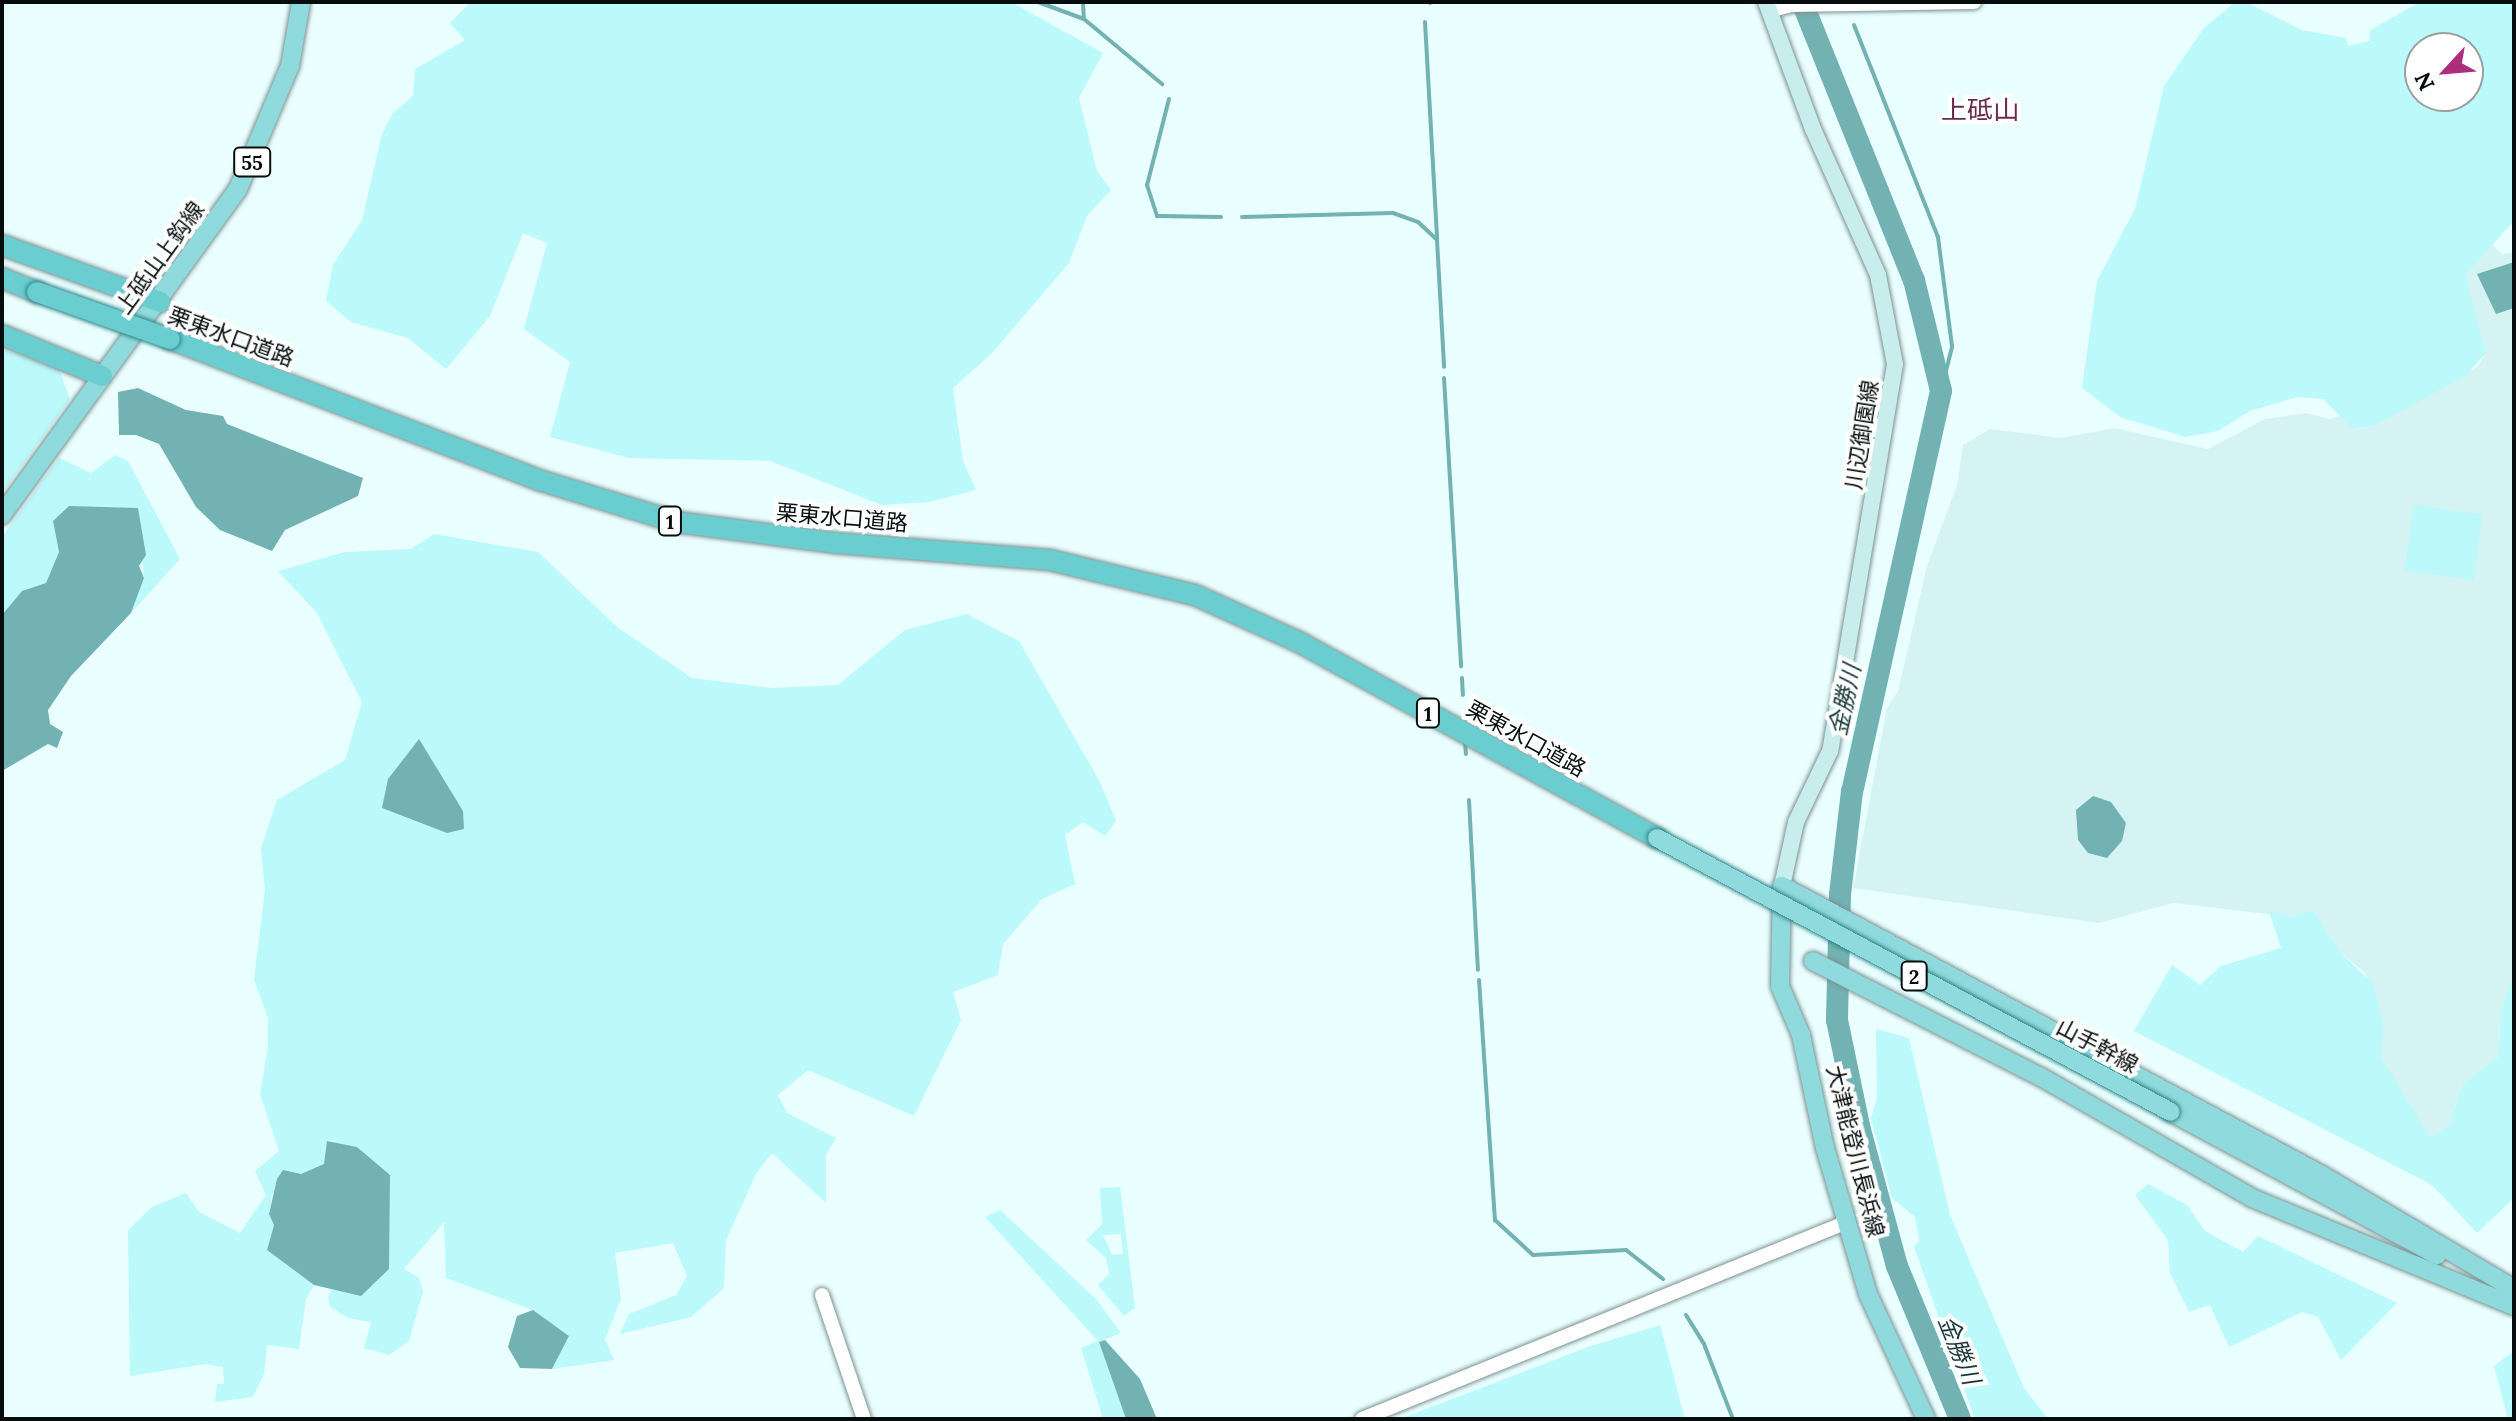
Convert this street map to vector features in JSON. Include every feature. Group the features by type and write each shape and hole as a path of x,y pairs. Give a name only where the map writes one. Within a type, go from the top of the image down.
{"highway":[{"path":"2,245 160,302"},
{"name":"栗東水口道路","path":"2,278 542,481 676,522 835,543 1026,557 1097,568 1195,595 1299,642 1657,838"},
{"path":"2,335 102,376"}],"main road":[{"name":"上砥山上鈎線","path":"2,515 102,376 160,302 250,165 290,66 301,2"},
{"name":"川辺御園線","path":"1771,7 1813,129 1878,275 1895,364 1830,751 1796,822 1782,886"},
{"name":"山手幹線","path":"1657,838 2430,1254 2514,1296"},
{"path":"1782,886 1865,930 2430,1254"},
{"name":"大津能登川長浜線","path":"1782,886 1780,986 1801,1035 1847,1222 1877,1319 1926,1419"},
{"path":"1813,961 2041,1077 2226,1184 2319,1229 2430,1254"},
{"path":"2498,1287 2514,1306"}],"street":[{"path":"1771,7 1974,2"},
{"path":"1362,1419 1847,1222"},
{"path":"822,1295 864,1419"}],"shaded area":[{"path":"471,2 1011,2 1103,53 1079,98 1097,171 1111,190 1087,216 1069,263 991,354 953,388 963,461 976,490 929,502 882,505 770,461 629,458 550,437 570,362 524,329 547,243 523,233 490,316 446,369 408,338 351,322 326,301 333,265 362,220 382,134 393,113 413,96 415,69 465,40 450,23"},
{"path":"2235,2 2246,2 2302,30 2346,38 2348,46 2370,41 2370,30 2420,2 2514,2 2514,221 2465,275 2486,353 2465,376 2374,426 2353,429 2323,399 2297,397 2250,411 2218,431 2186,437 2120,417 2082,388 2097,281 2135,209 2164,86 2204,28"},
{"path":"2492,245 2502,254 2514,252 2514,972 2500,1015 2499,1056 2462,1085 2449,1126 2430,1138 2420,1124 2381,1057 2379,1026 2365,973 2341,953 2313,910 2292,917 2174,903 2099,923 1853,888 1887,708 1898,691 1927,566 1957,485 1963,445 1990,429 2061,438 2114,428 2208,449 2265,419 2306,413 2330,419 2342,415 2354,429 2374,426 2478,366 2486,352 2464,275"},
{"path":"2514,262 2514,308 2496,314 2477,274"},
{"path":"2,349 59,369 70,399 2,493"},
{"path":"138,388 186,410 223,416 227,424 363,478 358,496 285,530 272,551 220,530 196,507 159,444 136,435 119,435 118,392"},
{"path":"115,455 128,461 180,559 131,613 144,578 138,508 53,521 59,552 46,583 22,591 2,615 2,537 59,458 91,473"},
{"path":"2414,505 2482,515 2473,580 2405,570"},
{"path":"69,506 138,508 146,555 139,566 144,578 131,613 71,676 48,710 50,724 63,732 57,748 48,744 2,771 2,615 22,591 46,583 59,552 53,521"},
{"path":"434,534 538,552 617,627 692,678 772,688 838,685 905,630 967,614 1019,641 1100,782 1116,821 1105,836 1083,822 1065,835 1075,884 1042,899 1003,944 998,975 953,992 961,1020 914,1116 808,1070 778,1095 787,1113 836,1138 826,1155 826,1203 772,1153 757,1172 726,1240 724,1288 691,1317 620,1334 629,1314 676,1295 687,1276 673,1243 615,1253 621,1299 605,1339 614,1360 552,1369 569,1336 533,1310 446,1278 444,1222 404,1269 419,1278 423,1291 409,1341 389,1355 364,1348 371,1322 348,1318 330,1307 328,1297 332,1289 361,1295 389,1269 388,1245 334,1140 328,1141 324,1164 272,1194 269,1214 274,1225 267,1250 314,1285 306,1299 299,1349 267,1345 264,1374 253,1397 215,1402 217,1384 224,1384 223,1367 205,1364 130,1376 128,1230 152,1207 186,1193 199,1212 240,1233 266,1195 255,1171 279,1151 260,1094 268,1046 268,1018 254,980 265,890 261,848 277,800 345,760 362,702 317,613 278,571 345,552 411,549","holes":["418,740 445,789 463,811 388,779"]},
{"path":"419,739 463,811 464,829 447,833 382,808 388,779"},
{"path":"2093,796 2111,802 2126,823 2122,841 2107,858 2088,853 2078,840 2076,810"},
{"path":"2313,910 2341,953 2373,984 2383,1024 2381,1057 2430,1137 2449,1126 2462,1085 2499,1056 2500,1015 2514,972 2514,1198 2477,1233 2432,1185 2134,1031 2172,965 2200,985 2221,966 2281,948 2269,911 2292,917"},
{"path":"1876,1029 1909,1038 1950,1215 2024,1388 2048,1419 1975,1419 1914,1247 1919,1241 1915,1217 1892,1198 1871,1118 1877,1097"},
{"path":"327,1141 357,1147 390,1175 389,1269 361,1296 314,1285 267,1250 274,1225 269,1214 277,1179 283,1170 301,1174 324,1164"},
{"path":"2148,1184 2187,1205 2205,1231 2243,1252 2258,1236 2397,1303 2341,1360 2318,1317 2302,1312 2229,1347 2210,1305 2189,1312 2170,1273 2168,1240 2135,1195"},
{"path":"1120,1187 1135,1308 1124,1316 1098,1285 1109,1274 1106,1258 1086,1240 1102,1224 1100,1188","holes":["1121,1234 1123,1254 1112,1255 1103,1235"]},
{"path":"1000,1210 1096,1299 1121,1333 1099,1342 1126,1419 1103,1419 1081,1348 1098,1341 985,1217"},
{"path":"533,1310 569,1336 552,1369 520,1368 508,1347 517,1316"},
{"path":"1660,1325 1685,1419 1400,1419 1588,1347"},
{"path":"1105,1340 1140,1379 1157,1419 1126,1419 1099,1342"},
{"path":"2514,1351 2514,1419 2508,1419 2494,1366"}],"waterway":[{"path":"1038,2 1084,19 1162,84"},
{"path":"1083,2 1084,19"},
{"name":"金勝川","path":"1802,2 1914,280 1941,391 1852,791 1840,895 1837,1020 1860,1130 1897,1266 1960,1419"},
{"path":"1425,22 1437,239"},
{"path":"1854,25 1938,237 1952,347 1941,391"},
{"path":"1169,99 1147,185 1157,216 1221,217"},
{"path":"1242,217 1393,213 1418,222 1437,240 1444,367"},
{"path":"1444,378 1461,667"},
{"path":"1462,678 1463,695"},
{"path":"1465,743 1466,754"},
{"path":"1469,800 1478,970"},
{"path":"1479,980 1495,1220 1533,1255 1626,1250 1663,1279"},
{"path":"1686,1315 1704,1344 1733,1419"}],"district":[{"name":"上砥山","path":"1980,110"}]}
